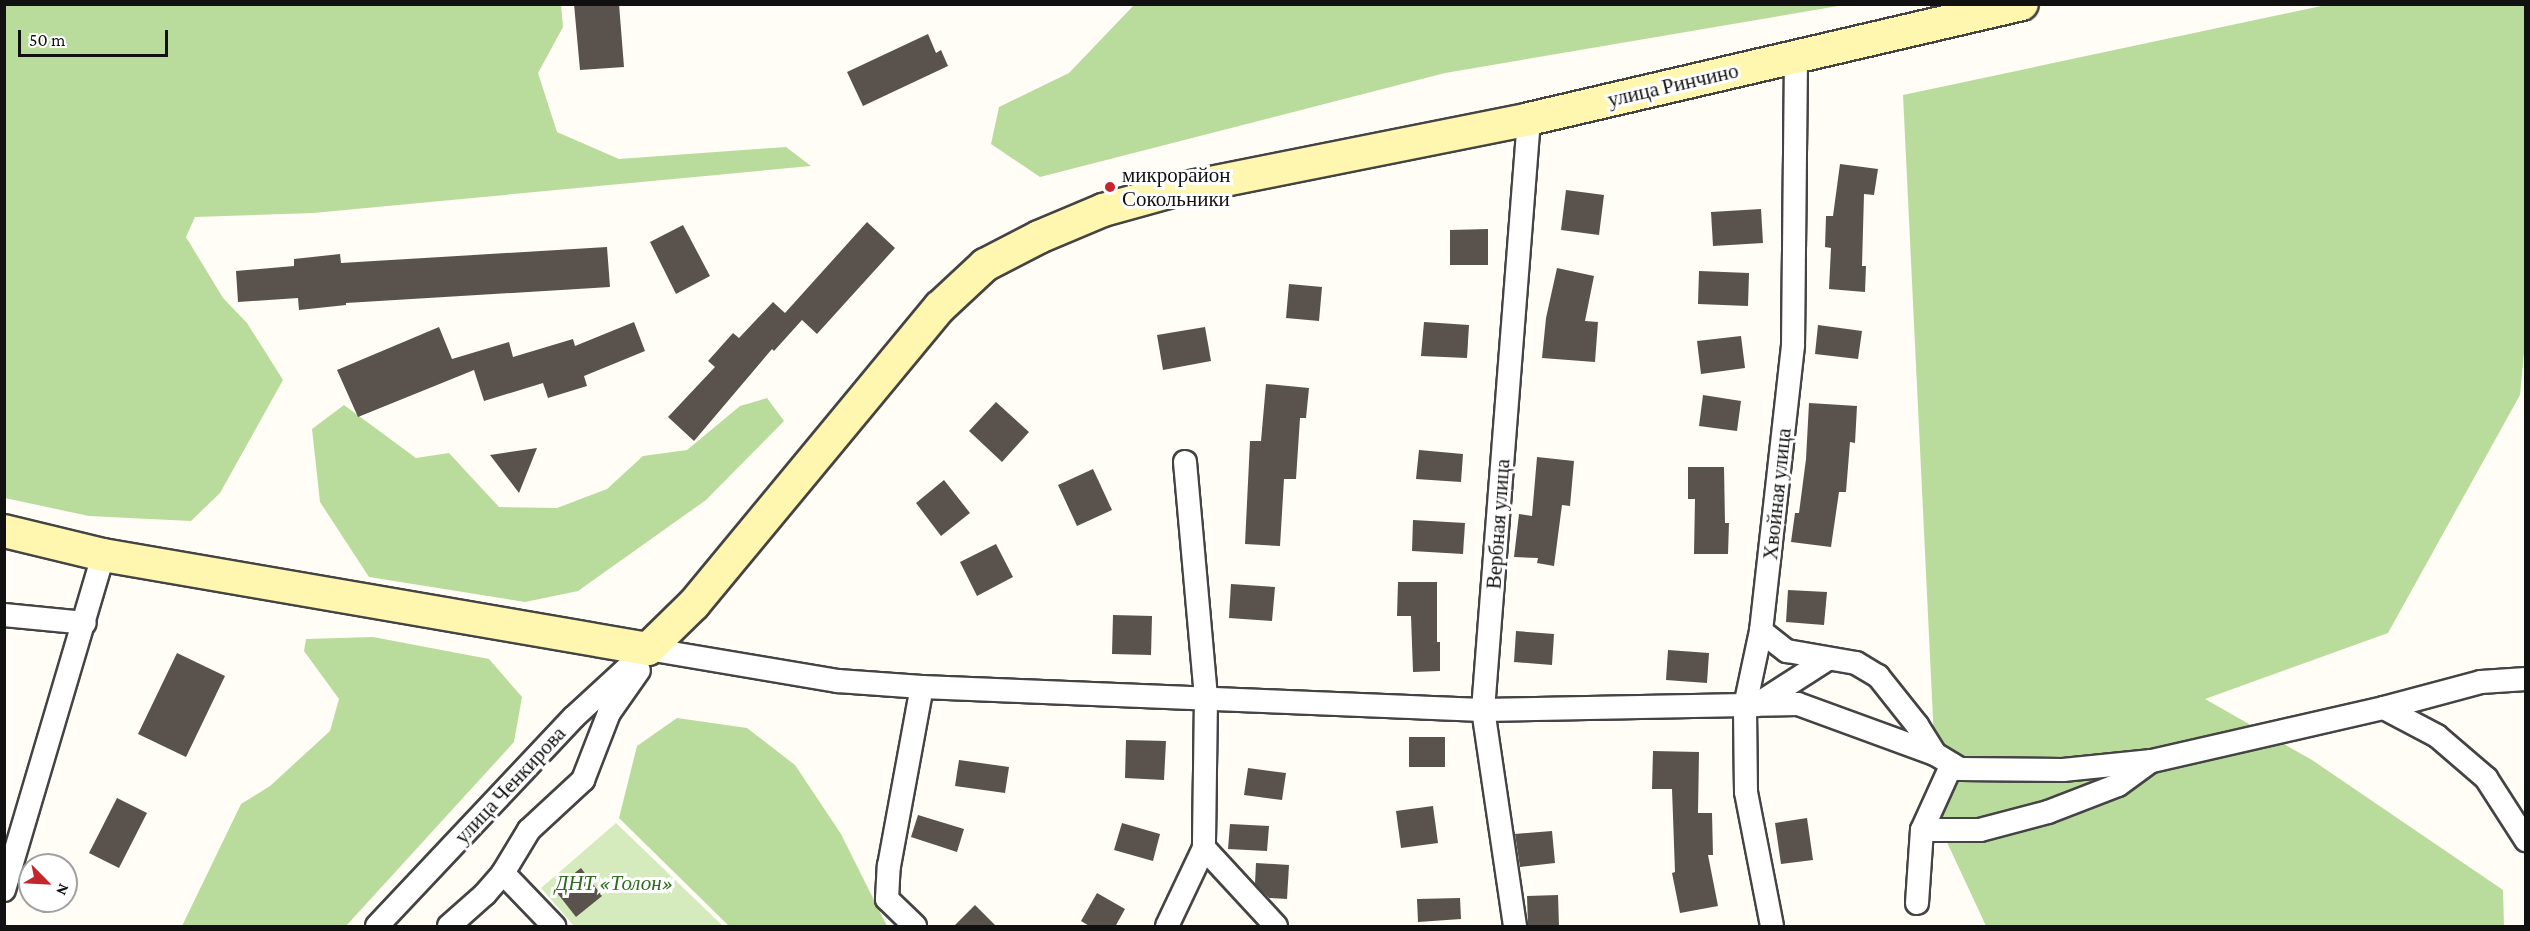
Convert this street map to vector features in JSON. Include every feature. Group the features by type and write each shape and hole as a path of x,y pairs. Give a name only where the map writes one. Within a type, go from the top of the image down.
{"street":[{"name":"улица Ринчино","path":"648,650 694,604 940,307 985,265 1039,237 1103,210 1175,190 1529,119 2022,4"},
{"name":"Хвойная улица","path":"1772,927 1746,792 1751,682 1761,631 1793,345 1796,57"},
{"name":"Вербная улица","path":"1515,927 1483,710 1529,119"},
{"path":"1167,927 1204,848 1206,698 1185,462"},
{"path":"4,531 103,555 837,681 922,687 1483,710 1798,704 1943,759 1960,769 2063,770 2152,761 2384,708 2481,682 2526,679"},
{"path":"4,890 13,832 85,623 103,555"},
{"path":"4,615 85,623"},
{"path":"1761,631 1787,651 1826,660 1856,663 1878,676 1943,759"},
{"path":"449,927 485,894 503,873 529,830 583,780 597,749 609,713 639,670 648,650"},
{"name":"улица Ченкирова","path":"377,927 574,717 648,650"},
{"path":"1750,706 1826,660"},
{"path":"1751,682 1798,678"},
{"path":"915,927 887,899 889,866 922,687"},
{"path":"2384,708 2437,736 2486,778 2526,840"},
{"path":"574,717 597,749"},
{"path":"1917,903 1922,830 1943,759"},
{"path":"1922,830 1980,830 2048,812 2118,785 2152,761"},
{"path":"1204,848 1276,927"},
{"path":"503,873 554,927"}],"green space":[{"path":"5,4 561,5 563,27 538,73 557,132 619,159 786,147 811,166 313,213 195,217 186,237 223,298 247,323 283,380 220,493 191,521 89,516 5,498"},
{"path":"1134,5 1844,5 1445,73 1040,177 991,144 999,107 1069,73"},
{"path":"2326,5 2525,5 2526,332 2520,395 2388,633 2205,699 2312,760 2503,890 2504,926 1986,926 1938,823 1903,95"},
{"path":"767,398 784,421 706,500 578,591 525,602 369,577 320,502 312,429 344,405 416,458 449,453 499,507 557,508 607,489 643,456 687,450 740,406"},
{"path":"373,637 489,659 522,697 514,742 346,926 182,926 241,804 270,786 330,731 339,699 304,651 306,639"},
{"path":"677,718 747,728 795,765 841,834 887,926 729,926 619,818 637,746"},
{"name":"ДНТ «Толон»","path":"616,823 723,926 574,926 541,888"}],"building":[{"path":"574,4 619,4 624,67 580,70"},
{"path":"928,34 936,53 941,50 948,66 863,106 847,72"},
{"path":"1840,164 1878,169 1874,195 1864,194 1862,266 1866,266 1865,292 1829,289 1831,248 1825,247 1826,216 1833,216"},
{"path":"1566,190 1604,195 1599,235 1561,230"},
{"path":"1761,209 1763,243 1713,246 1711,212"},
{"path":"867,222 895,248 817,334 802,320 774,351 772,349 694,441 668,417 715,367 708,361 733,333 739,338 773,302 785,313"},
{"path":"683,225 710,276 676,294 650,242"},
{"path":"1488,229 1488,265 1450,265 1450,230"},
{"path":"607,247 610,287 346,303 346,305 299,310 298,298 238,302 236,271 294,266 294,259 340,254 341,263"},
{"path":"1557,268 1594,276 1585,321 1598,322 1595,362 1542,358 1546,318"},
{"path":"1699,271 1749,273 1748,306 1698,304"},
{"path":"1289,284 1322,287 1319,321 1286,318"},
{"path":"634,322 645,351 584,376 587,386 548,398 543,383 484,401 474,370 358,417 337,370 439,327 452,359 509,342 513,357 573,339 575,346"},
{"path":"1424,322 1469,325 1467,358 1421,356"},
{"path":"1818,325 1862,331 1858,359 1815,354"},
{"path":"1205,327 1211,361 1163,370 1157,335"},
{"path":"1741,336 1745,368 1701,374 1697,341"},
{"path":"1266,384 1309,388 1306,418 1300,418 1296,479 1284,479 1280,546 1245,544 1250,441 1261,441"},
{"path":"1703,395 1741,401 1737,431 1699,426"},
{"path":"996,402 1029,432 1002,462 969,431"},
{"path":"1809,403 1857,406 1855,443 1850,442 1846,492 1839,492 1831,547 1791,542 1795,513 1799,513 1806,459"},
{"path":"537,448 519,493 490,455"},
{"path":"1419,450 1463,454 1461,482 1416,479"},
{"path":"1537,457 1574,461 1570,506 1562,505 1554,566 1537,563 1538,558 1514,557 1519,514 1532,516"},
{"path":"1688,467 1724,467 1725,523 1729,523 1728,554 1694,554 1695,499 1688,499"},
{"path":"1093,469 1112,510 1077,526 1058,485"},
{"path":"944,480 970,513 941,536 916,503"},
{"path":"1413,520 1465,523 1463,554 1412,551"},
{"path":"996,544 1013,577 977,596 960,562"},
{"path":"1398,582 1437,582 1437,642 1440,642 1440,671 1413,672 1411,616 1397,616"},
{"path":"1231,584 1275,587 1272,621 1229,618"},
{"path":"1788,590 1827,592 1824,625 1786,622"},
{"path":"1113,615 1152,616 1151,655 1112,654"},
{"path":"1516,631 1554,634 1552,665 1514,662"},
{"path":"1668,650 1709,653 1707,683 1666,680"},
{"path":"177,653 225,676 186,757 138,734"},
{"path":"1409,737 1445,737 1445,767 1409,767"},
{"path":"1126,740 1166,741 1164,780 1125,778"},
{"path":"1653,751 1699,752 1698,813 1712,813 1713,855 1708,855 1718,906 1680,913 1672,873 1675,872 1672,789 1652,789"},
{"path":"959,760 1009,767 1005,793 955,786"},
{"path":"1248,768 1286,773 1282,800 1244,795"},
{"path":"117,798 147,813 119,868 89,853"},
{"path":"1433,806 1438,843 1401,848 1396,811"},
{"path":"918,815 964,829 957,852 911,837"},
{"path":"1807,818 1813,860 1781,864 1775,823"},
{"path":"1122,823 1160,834 1153,861 1114,850"},
{"path":"1230,824 1269,826 1267,851 1228,849"},
{"path":"1552,831 1555,863 1520,867 1515,834"},
{"path":"1256,863 1289,865 1287,899 1269,898 1255,884"},
{"path":"581,868 602,896 576,917 554,889"},
{"path":"1097,893 1125,909 1115,927 1091,927 1081,921"},
{"path":"1558,895 1559,927 1528,927 1527,896"},
{"path":"1460,898 1461,919 1418,922 1417,899"},
{"path":"975,905 997,927 953,927"}],"place":[{"name":"микрорайон Сокольники","path":"1110,187"}]}
